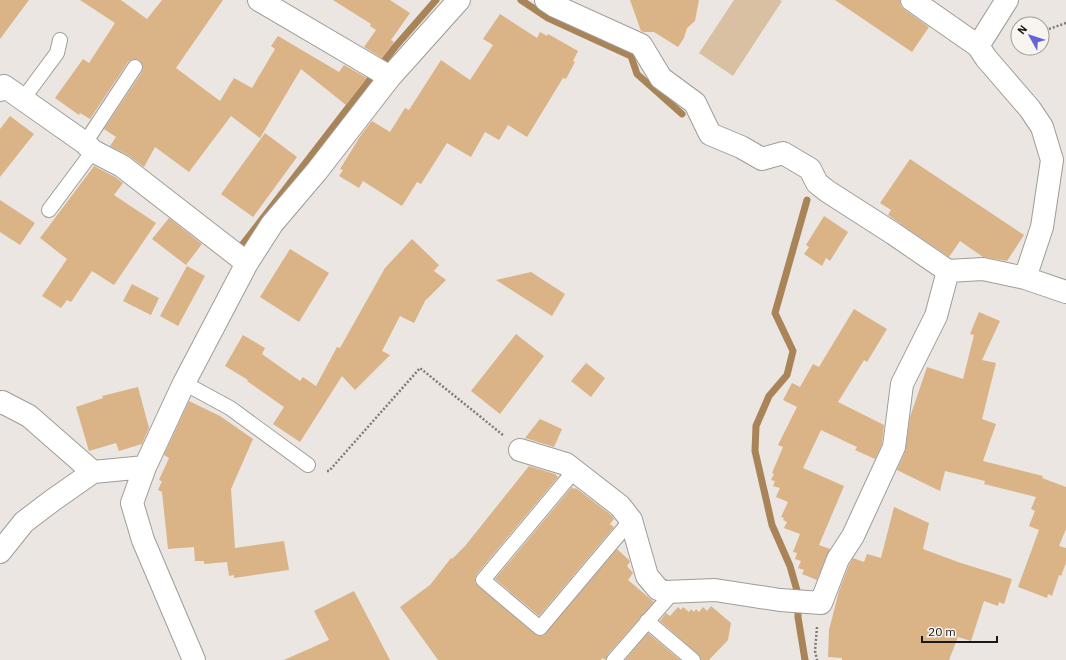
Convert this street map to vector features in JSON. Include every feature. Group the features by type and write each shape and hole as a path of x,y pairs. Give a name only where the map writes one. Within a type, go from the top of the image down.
{"street":[{"path":"259,0 390,77"},
{"path":"194,660 143,540 132,503 145,467 184,383 247,263 272,224 317,172 390,77 458,0"},
{"path":"546,0 555,6 641,45 661,78 695,103 710,134 741,147 762,159 783,153 810,169 817,183 822,187 919,250 948,271 983,269 1025,278 1066,292"},
{"path":"912,0 978,46 986,58 1030,109 1042,127 1052,160 1042,226 1025,278"},
{"path":"978,46 1006,0"},
{"path":"1,86 24,99 89,147 122,166 247,263"},
{"path":"520,450 566,464 620,506 631,520 647,576 658,589 665,592 715,590 780,600 821,603 838,559 853,536 894,447 902,384 936,316 948,271"},
{"path":"0,402 29,416 93,472"},
{"path":"0,552 24,522 93,472 145,467"}],"lane":[{"path":"24,99 57,54 60,40"},
{"path":"49,210 89,147 135,67"},
{"path":"184,383 230,408 308,465"},
{"path":"575,470 483,580 540,628 631,520"},
{"path":"614,660 674,591"},
{"path":"647,621 692,660"}],"path":[{"path":"1050,29 1066,24"},
{"path":"308,465 329,471 420,368 520,450"},
{"path":"817,660 818,611 821,603"}],"shaded area":[{"path":"734,0 782,1 733,76 699,53"}],"building":[{"path":"0,0 29,0 0,39"},
{"path":"80,0 121,0 147,19 162,0 223,0 176,68 220,101 234,78 252,88 275,49 271,46 278,36 339,72 344,65 367,78 346,105 301,69 260,138 231,116 189,172 155,147 144,167 128,155 110,146 116,137 104,129 142,72 143,67 140,60 135,59 128,62 90,119 80,113 79,115 55,98 83,59 89,63 115,23"},
{"path":"333,0 390,0 410,13 391,40 394,42 382,58 364,47 376,30 370,26 371,24"},
{"path":"630,0 699,0 695,21 687,28 684,38 678,47 654,32 641,31"},
{"path":"835,0 900,0 901,6 905,10 929,27 912,52"},
{"path":"500,14 537,38 540,32 547,36 548,34 578,51 573,61 575,62 566,79 563,78 527,137 508,125 499,140 485,132 471,157 447,143 421,184 417,182 402,206 363,181 359,188 339,176 343,170 340,169 361,135 372,121 390,132 405,108 409,110 441,60 470,80 493,45 483,39"},
{"path":"10,116 34,134 0,177 0,129"},
{"path":"265,133 297,157 253,217 221,194"},
{"path":"910,159 1024,235 1007,261 983,257 960,241 949,257 888,215 891,210 880,203"},
{"path":"94,166 123,183 114,195 156,223 114,285 92,271 71,302 67,300 61,308 42,296 67,259 40,238"},
{"path":"0,200 35,223 20,245 0,232"},
{"path":"824,216 848,232 830,261 826,258 822,266 804,254 809,247 806,245"},
{"path":"169,218 202,244 186,265 152,239"},
{"path":"412,239 439,265 434,271 446,280 425,301 414,323 400,316 382,351 390,355 355,390 342,376 300,442 273,424 284,407 247,381 248,380 225,366 243,335 265,348 262,354 300,381 303,377 316,386 337,347 340,348 385,268"},
{"path":"290,249 329,273 299,322 260,297"},
{"path":"187,266 205,276 178,326 160,316"},
{"path":"531,272 565,294 552,316 496,280"},
{"path":"132,284 159,298 151,315 123,301"},
{"path":"854,309 887,329 867,362 864,360 838,402 884,425 882,444 875,459 855,450 857,447 821,430 803,468 844,486 819,545 830,549 817,580 802,574 804,570 798,568 801,561 795,559 797,553 793,552 800,534 784,528 787,522 781,517 788,502 776,497 780,488 773,486 775,481 771,480 774,474 772,473 783,447 778,445 797,407 783,400 792,383 800,387 813,364 819,367"},
{"path":"979,312 1000,321 982,360 996,363 982,419 996,424 983,461 1043,476 1042,478 1066,487 1066,529 1059,546 1066,548 1066,563 1061,576 1059,575 1052,596 1048,594 1047,598 1018,587 1039,530 1029,526 1035,511 1031,509 1036,497 984,484 985,481 945,471 940,491 897,470 905,452 910,417 927,367 963,379 974,335 970,334"},
{"path":"516,334 544,356 500,414 471,391"},
{"path":"586,363 605,378 591,397 571,381"},
{"path":"138,387 149,428 142,444 119,451 116,443 89,451 76,407 103,398 102,396"},
{"path":"189,401 220,416 253,439 231,489 235,548 284,541 289,570 234,578 234,575 229,576 227,562 204,564 204,561 195,561 194,547 168,549 162,492 158,490 162,481 159,480 169,458 164,455"},
{"path":"540,419 562,429 554,447 525,438"},
{"path":"529,466 555,474 558,477 476,575 475,583 535,634 538,636 543,636 617,549 630,562 627,566 633,573 628,580 654,602 608,654 606,660 602,658 601,660 438,660 400,607 430,585 451,558 452,559 465,546"},
{"path":"572,487 574,489 576,488 611,515 614,519 610,524 614,527 539,616 495,579"},
{"path":"894,507 929,523 923,549 1012,579 1004,604 999,602 998,606 984,601 971,641 958,637 949,660 842,660 842,658 828,657 829,630 839,591 849,565 853,558 864,562 867,554 881,558"},
{"path":"354,591 390,660 284,660 329,640 314,611"},
{"path":"711,606 731,623 728,640 709,660 701,660 698,654 660,621 666,613 670,616 678,607 681,610 683,607 689,612 691,609 694,612 696,609 699,612 703,607 707,611"},
{"path":"648,633 680,660 625,660"}],"waterway":[{"path":"243,244 395,47 436,0"},
{"path":"521,0 548,18 631,56 637,74 682,114"},
{"path":"805,660 798,617 798,594 790,566 772,525 755,451 756,426 769,396 787,375 793,351 775,313 807,200"}]}
